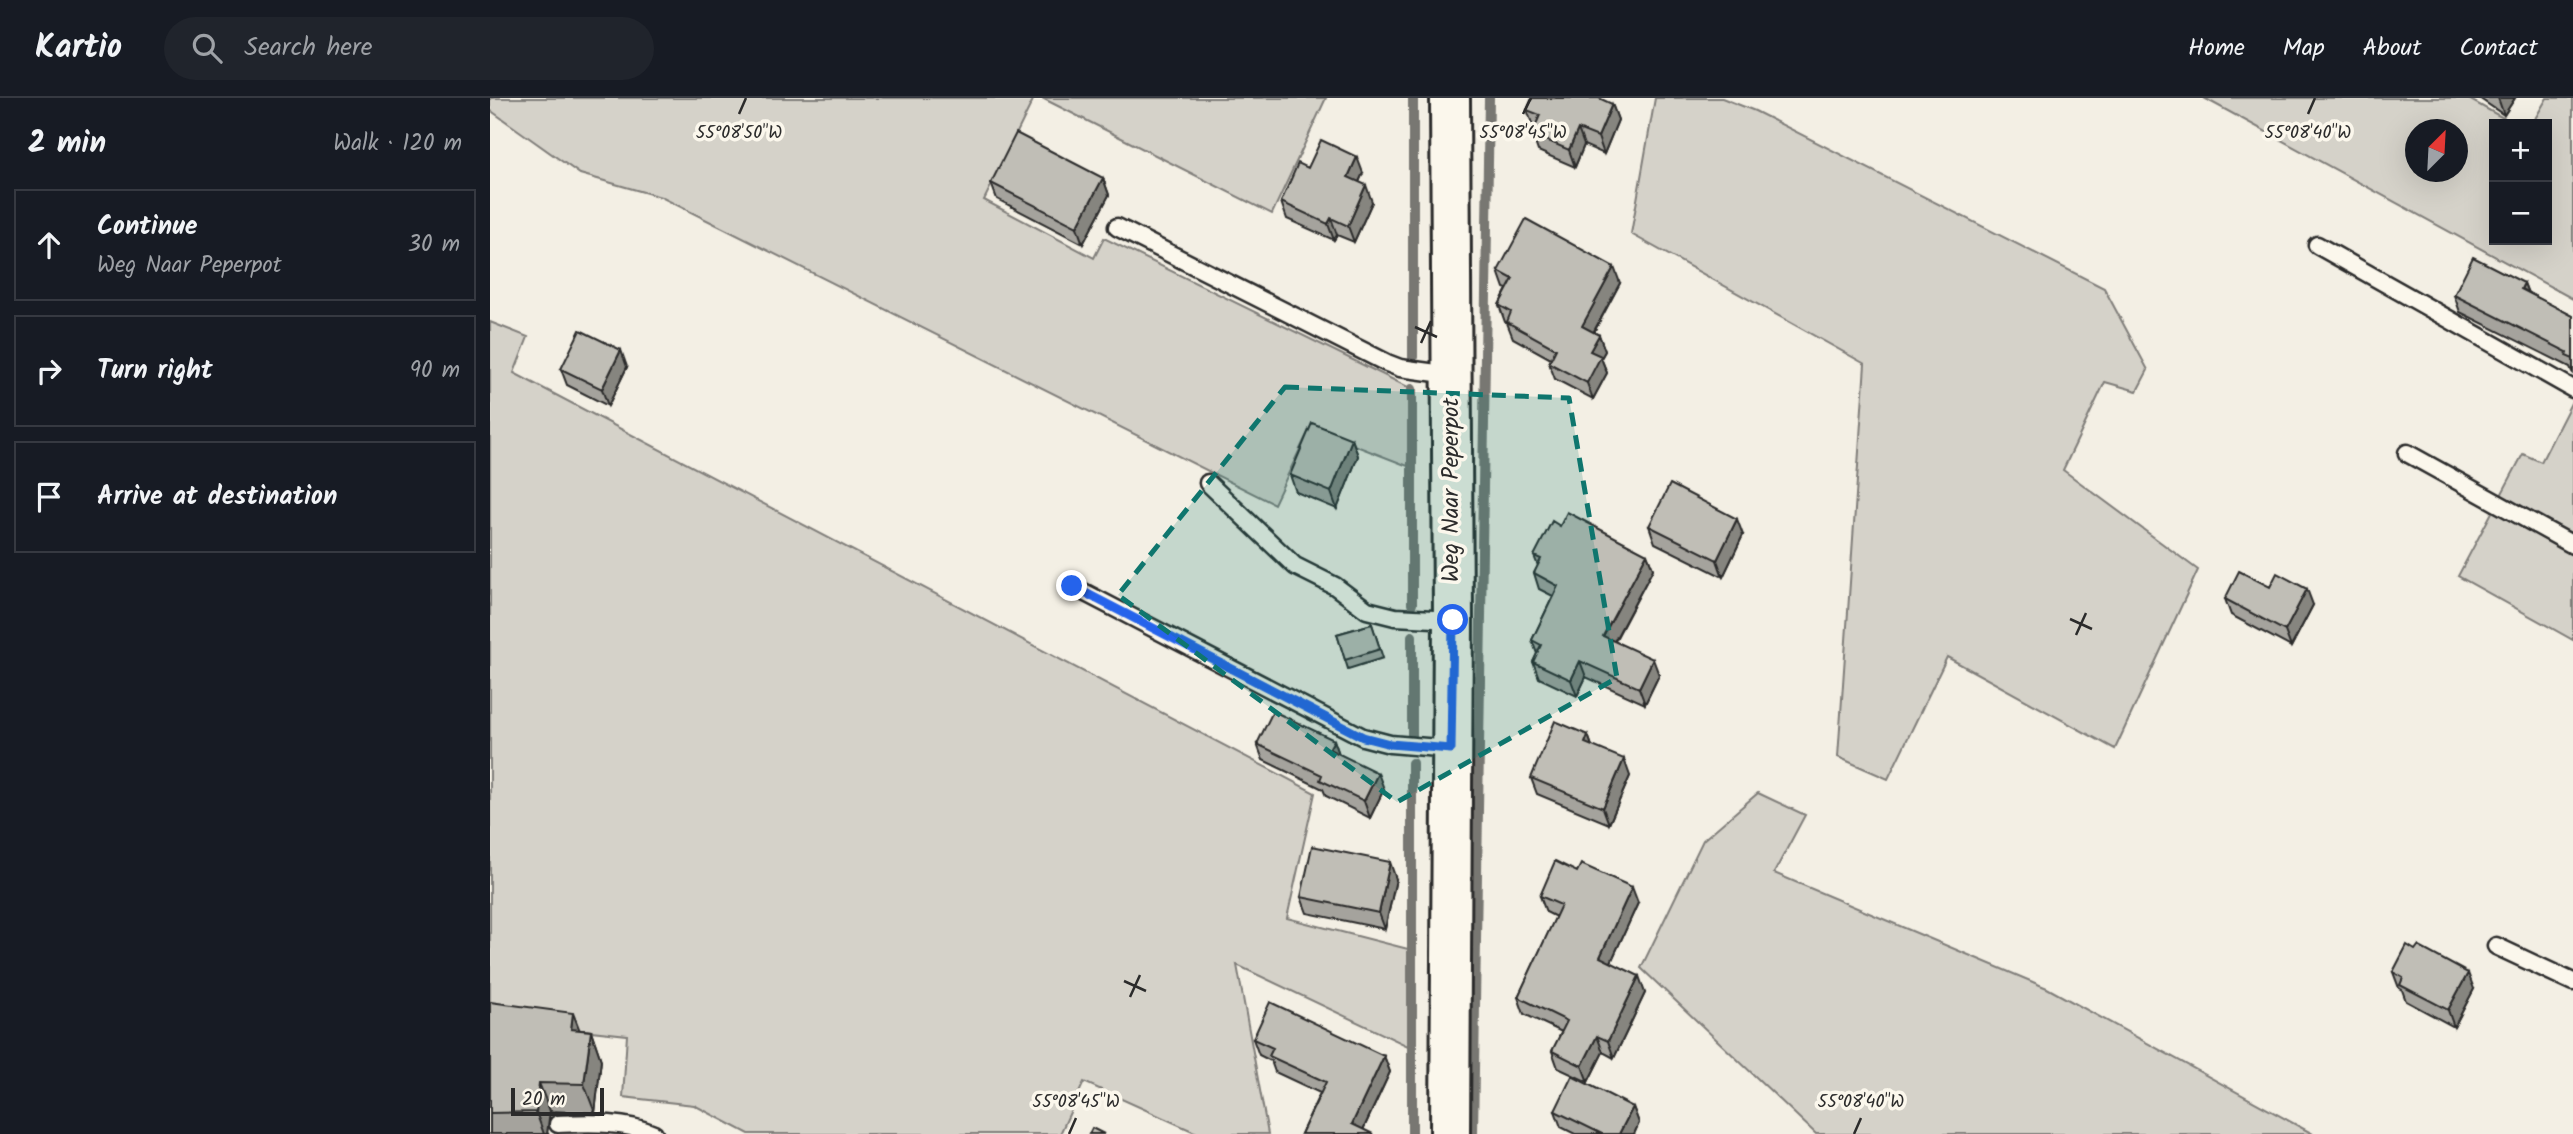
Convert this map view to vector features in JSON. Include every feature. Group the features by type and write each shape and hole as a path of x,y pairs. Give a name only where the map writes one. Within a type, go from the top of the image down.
{"street":[{"name":"Weg Naar Peperpot","path":"1450,98 1453,620 1450,1134"}],"lane":[{"path":"1117,227 1387,363 1400,368 1451,375"},
{"path":"2318,245 2573,388"},
{"path":"2407,453 2573,545"},
{"path":"1208,483 1295,566 1335,586 1367,610 1395,617 1453,620"},
{"path":"1072,586 1363,737 1390,744 1451,749"},
{"path":"2496,946 2573,982"},
{"path":"558,1124 592,1123 642,1129 654,1134"}],"highlighted area":[{"path":"1285,387 1569,398 1617,678 1397,802 1118,595"}],"shaded area":[{"path":"490,98 1034,98 984,200 1094,258 1104,238 1412,389 1413,468 1310,428 1274,504 661,197 580,174 490,110"},
{"path":"1042,98 1326,98 1272,214"},
{"path":"1655,98 1722,98 1755,111 2104,288 2148,370 2137,391 2105,382 2063,470 2198,570 2115,749 1947,657 1888,779 1838,757 1865,364 1631,234"},
{"path":"2204,98 2467,98 2505,119 2489,119 2489,245 2552,245 2552,119 2535,119 2547,98 2573,98 2573,299"},
{"path":"490,322 528,337 514,373 1315,793 1287,918 1412,950 1412,1048 1237,965 1268,1134 1199,1134 1084,1082 1060,1134 749,1134 694,1105 623,1097 627,1035 490,1020"},
{"path":"2571,403 2573,640 2458,576 2523,454 2541,462"},
{"path":"1758,793 1805,815 1774,873 2047,988 2313,1134 1816,1134 1641,968 1703,840"}],"building":[{"path":"1532,98 1599,98 1612,104 1598,137 1578,129 1569,150 1532,134 1540,115 1527,110"},
{"path":"1016,133 1103,178 1077,227 991,183"},
{"path":"1321,140 1357,157 1348,177 1366,185 1348,226 1331,218 1328,224 1281,202 1298,163 1308,168"},
{"path":"1526,219 1614,267 1582,326 1599,335 1590,351 1601,356 1587,383 1549,363 1556,349 1507,322 1511,312 1499,305 1513,279 1498,271"},
{"path":"2473,257 2524,283 2521,289 2573,316 2573,359 2566,356 2567,352 2454,295"},
{"path":"580,330 621,350 602,389 561,369"},
{"path":"1312,423 1352,439 1331,492 1290,475"},
{"path":"1670,484 1737,519 1717,560 1649,526"},
{"path":"1567,512 1647,554 1603,636 1653,659 1639,688 1580,661 1571,680 1533,662 1541,645 1532,640 1558,586 1534,573 1541,559 1534,556 1552,521 1560,526"},
{"path":"2239,571 2270,587 2277,573 2307,589 2285,631 2225,599"},
{"path":"1372,624 1380,649 1345,660 1337,634"},
{"path":"1273,711 1334,740 1329,749 1378,773 1364,801 1320,780 1322,775 1257,744"},
{"path":"1555,721 1588,735 1585,743 1624,759 1603,808 1531,778"},
{"path":"1312,846 1390,862 1379,913 1301,897"},
{"path":"1555,861 1577,872 1581,864 1632,887 1600,957 1639,976 1608,1041 1597,1036 1582,1066 1552,1051 1567,1021 1518,997 1561,905 1540,896"},
{"path":"2407,945 2415,950 2418,946 2468,973 2448,1010 2400,985 2403,978 2393,972"},
{"path":"490,1002 573,1013 571,1029 591,1031 584,1084 539,1083 536,1112 490,1113"},
{"path":"1270,1002 1384,1056 1352,1124 1373,1134 1301,1134 1326,1082 1269,1056 1273,1048 1253,1039"},
{"path":"1572,1076 1633,1107 1619,1134 1602,1134 1555,1111"},
{"path":"1092,1128 1104,1134 1089,1134"}],"waterway":[{"path":"1413,98 1413,357"},
{"path":"1473,1134 1489,98"},
{"path":"1412,389 1412,604"},
{"path":"1412,636 1412,738"},
{"path":"1412,763 1412,1134"}],"route":[{"path":"1072,586 1363,737 1390,744 1451,749 1453,620"}]}
